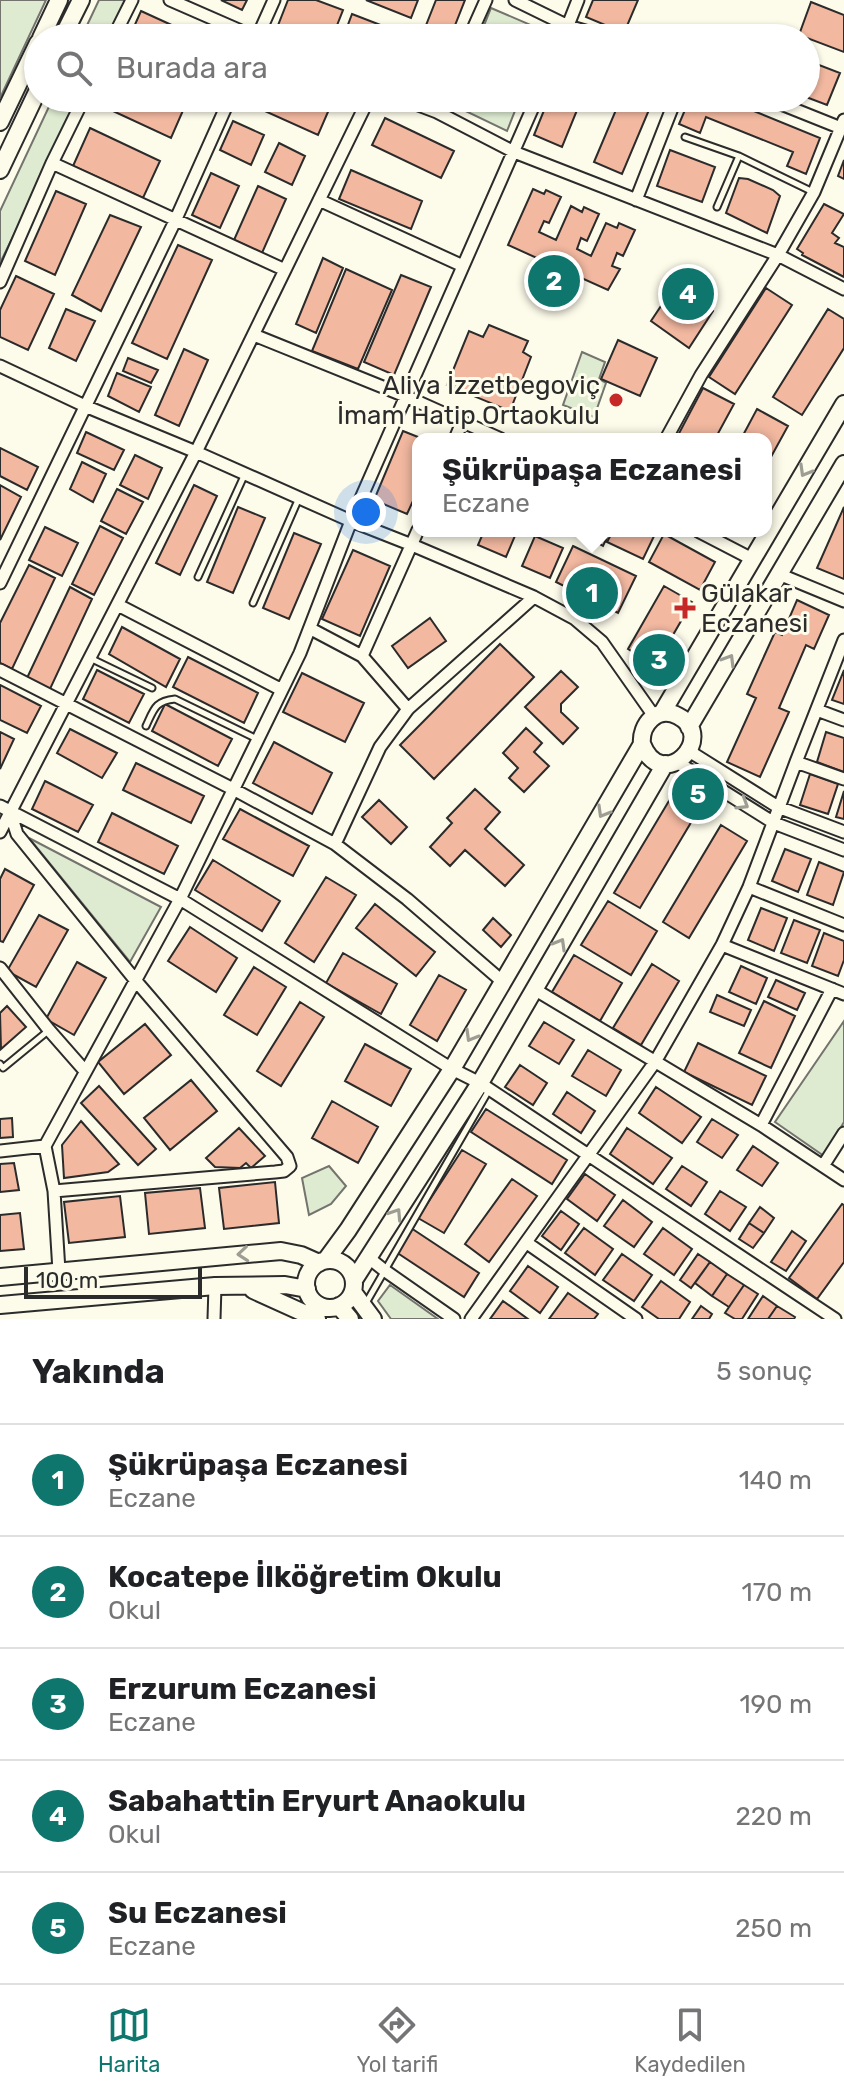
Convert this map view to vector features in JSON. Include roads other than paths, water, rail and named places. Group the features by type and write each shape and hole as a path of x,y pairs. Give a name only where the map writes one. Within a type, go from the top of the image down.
{"street":[{"path":"47,24 59,0"},
{"path":"69,24 81,0"},
{"path":"120,24 132,0"},
{"path":"170,0 225,24"},
{"path":"263,24 274,0"},
{"path":"475,24 486,0"},
{"path":"515,0 564,24"},
{"path":"569,24 578,0"},
{"path":"0,122 24,72"},
{"path":"0,170 28,112"},
{"path":"0,282 77,112"},
{"path":"0,583 175,221 224,112"},
{"path":"0,832 5,809 66,704 118,605 362,112"},
{"path":"437,112 514,152 778,255 844,289"},
{"path":"59,1271 54,1191 45,1146 180,899 311,629 351,521 531,112"},
{"path":"636,200 671,112"},
{"path":"669,433 701,375 778,255 814,192 842,124 807,112"},
{"path":"52,163 285,270"},
{"path":"319,200 463,266"},
{"path":"254,335 487,433"},
{"path":"0,366 85,406 534,597 575,619 602,642 658,715 678,716 689,727 692,739 534,989 484,1086 369,1258 353,1286 344,1313 315,1302 307,1289 308,1274 348,1230 452,1069 642,744 643,728 658,715 765,537"},
{"path":"772,525 844,404"},
{"path":"457,433 462,422"},
{"path":"689,727 844,464"},
{"path":"362,656 415,537"},
{"path":"710,537 752,559"},
{"path":"781,575 844,601"},
{"path":"335,844 380,747 408,709 534,597"},
{"path":"118,605 282,690"},
{"path":"311,629 362,656 408,709"},
{"path":"471,1319 655,1062 722,945 749,887 844,640"},
{"path":"0,670 335,844 407,899 503,982"},
{"path":"817,710 844,720"},
{"path":"642,744 650,758 677,759 778,807 844,832"},
{"path":"677,759 774,823 844,850"},
{"path":"796,762 844,779"},
{"path":"5,809 180,899 484,1086 835,1319 844,1308"},
{"path":"5,809 17,834 136,981 287,1157 290,1166 284,1171 275,1172 54,1191"},
{"path":"749,887 844,925"},
{"path":"722,945 838,991 761,1125"},
{"path":"0,968 85,1071"},
{"path":"534,989 761,1125 844,1180"},
{"path":"823,1166 844,1133"},
{"path":"0,1151 45,1146"},
{"path":"527,1243 636,1319"},
{"path":"0,1277 281,1251 322,1261 334,1260 347,1267 353,1286 368,1313"},
{"path":"369,1258 454,1319"},
{"path":"0,1305 215,1286 285,1285 307,1289"},
{"path":"214,1319 215,1286"},
{"path":"244,1286 317,1319"}],"lane":[{"path":"685,137 739,156 814,192"},
{"path":"717,207 739,156"},
{"path":"198,577 245,473"},
{"path":"253,603 300,497"},
{"path":"90,658 152,688"},
{"path":"146,726 155,706 163,700 175,699 257,740"},
{"path":"0,1064 3,1068 49,1030"},
{"path":"368,1313 384,1270 484,1086"}],"place":[{"name":"Kocatepe İlköğretim Okulu","path":"554,281"},
{"name":"Sabahattin Eryurt Anaokulu","path":"688,294"},
{"name":"Aliya İzzetbegoviç İmam Hatip Ortaokulu","path":"616,400"},
{"name":"Şükrüpaşa Eczanesi","path":"592,593"},
{"name":"Gülakar Eczanesi","path":"685,608"},
{"name":"Erzurum Eczanesi","path":"659,660"},
{"name":"Su Eczanesi","path":"698,794"}]}
